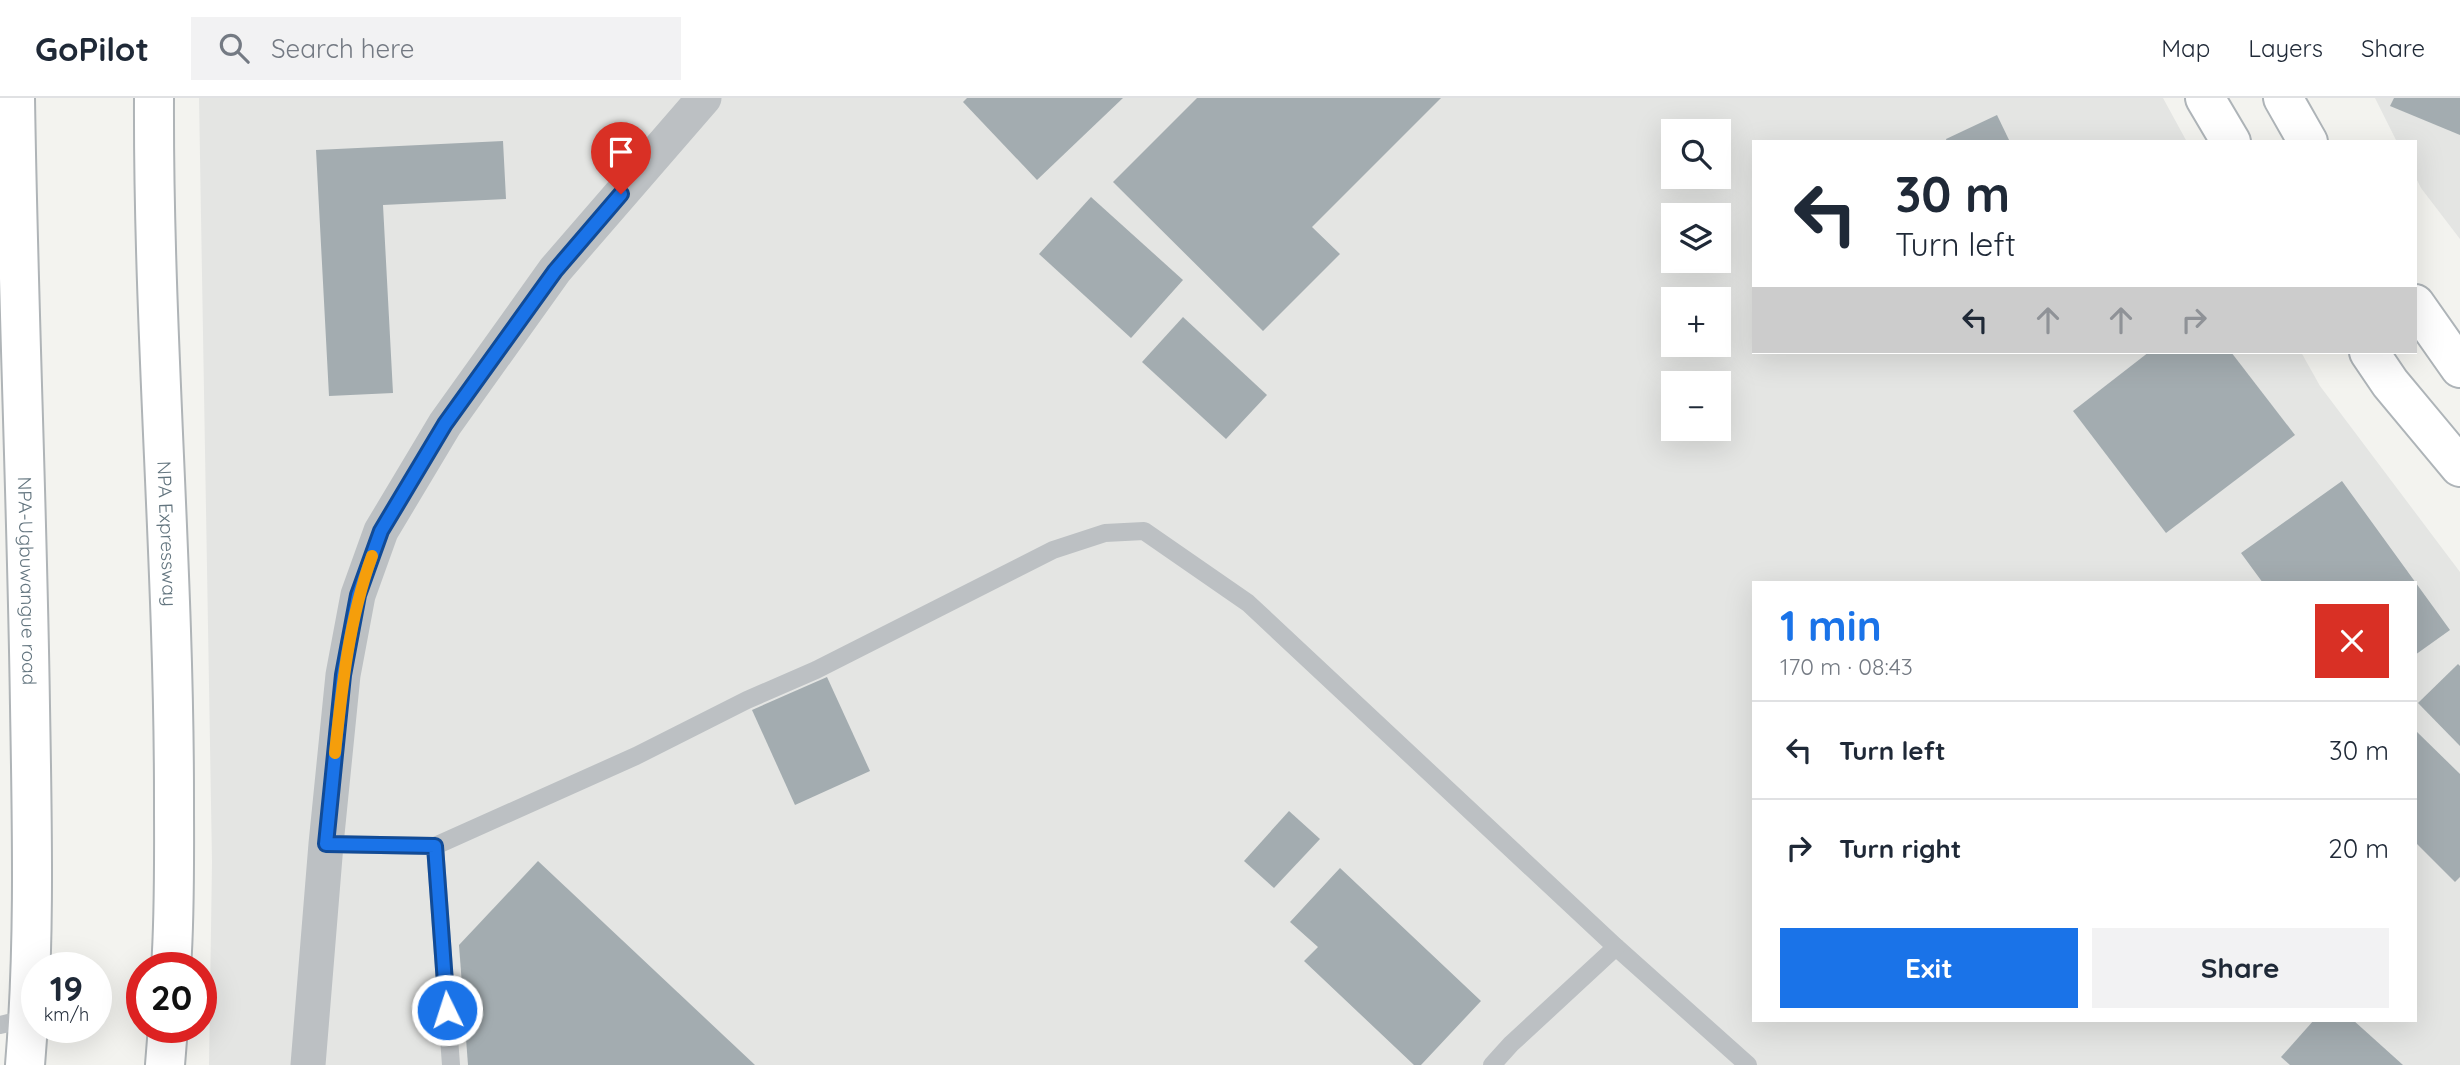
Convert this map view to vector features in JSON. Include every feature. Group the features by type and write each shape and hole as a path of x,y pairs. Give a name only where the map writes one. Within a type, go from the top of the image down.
{"main road":[{"name":"NPA-Ugbuwangue road","path":"15,98 29,596 32,832 15,1022 25,1065"},
{"name":"NPA Expressway","path":"154,98 153,198 174,674 172,952"},
{"path":"2205,98 2230,140"},
{"path":"2283,98 2307,140"},
{"path":"2417,307 2460,368"},
{"path":"2370,354 2390,383 2460,467"},
{"path":"165,1065 167,1043"}],"street":[{"path":"309,1065 326,844 343,675 358,595 381,531 445,424 555,271 704,98"}],"lane":[{"path":"326,844 435,846 636,756 747,700 816,670 1052,550 1105,533 1144,531 1248,603 1616,947 1748,1065"},
{"path":"435,846 451,1065"},
{"path":"1492,1065 1511,1044 1616,947"}],"shaded area":[{"path":"199,98 2163,98 2186,140 1752,140 1752,354 2302,354 2320,386 2460,572 2460,1065 209,1065 209,1043 217,1043 217,952 211,952 212,862"},
{"path":"2375,98 2460,98 2460,239 2417,180 2417,140 2396,140"}],"building":[{"path":"967,98 1123,98 1037,180 963,102"},
{"path":"1197,98 1441,98 1312,227 1340,254 1263,331 1113,182"},
{"path":"2394,98 2460,98 2460,135 2390,106"},
{"path":"1997,115 2009,140 1946,140"},
{"path":"503,141 506,199 383,205 393,393 329,396 316,150"},
{"path":"1091,197 1183,280 1131,338 1039,254"},
{"path":"1183,317 1267,395 1226,439 1142,362"},
{"path":"2146,354 2233,354 2295,435 2166,533 2073,411"},
{"path":"2342,481 2414,581 2262,581 2241,553"},
{"path":"2417,584 2450,630 2417,654"},
{"path":"2458,664 2460,666 2460,746 2418,703"},
{"path":"827,677 870,771 795,805 752,710"},
{"path":"2417,732 2460,774 2460,877 2455,882 2417,844"},
{"path":"1289,811 1320,839 1274,888 1244,861"},
{"path":"538,861 755,1065 468,1065 459,945"},
{"path":"1340,868 1481,1001 1421,1065 1414,1065 1304,961 1318,947 1290,922"},
{"path":"2312,1022 2355,1022 2403,1065 2290,1065 2281,1057"}],"slow traffic":[{"path":"335,753 343,675 358,595 372,556"}],"route":[{"path":"447,1010 435,846 326,844 343,675 358,595 381,531 445,424 555,271 621,194"}]}
